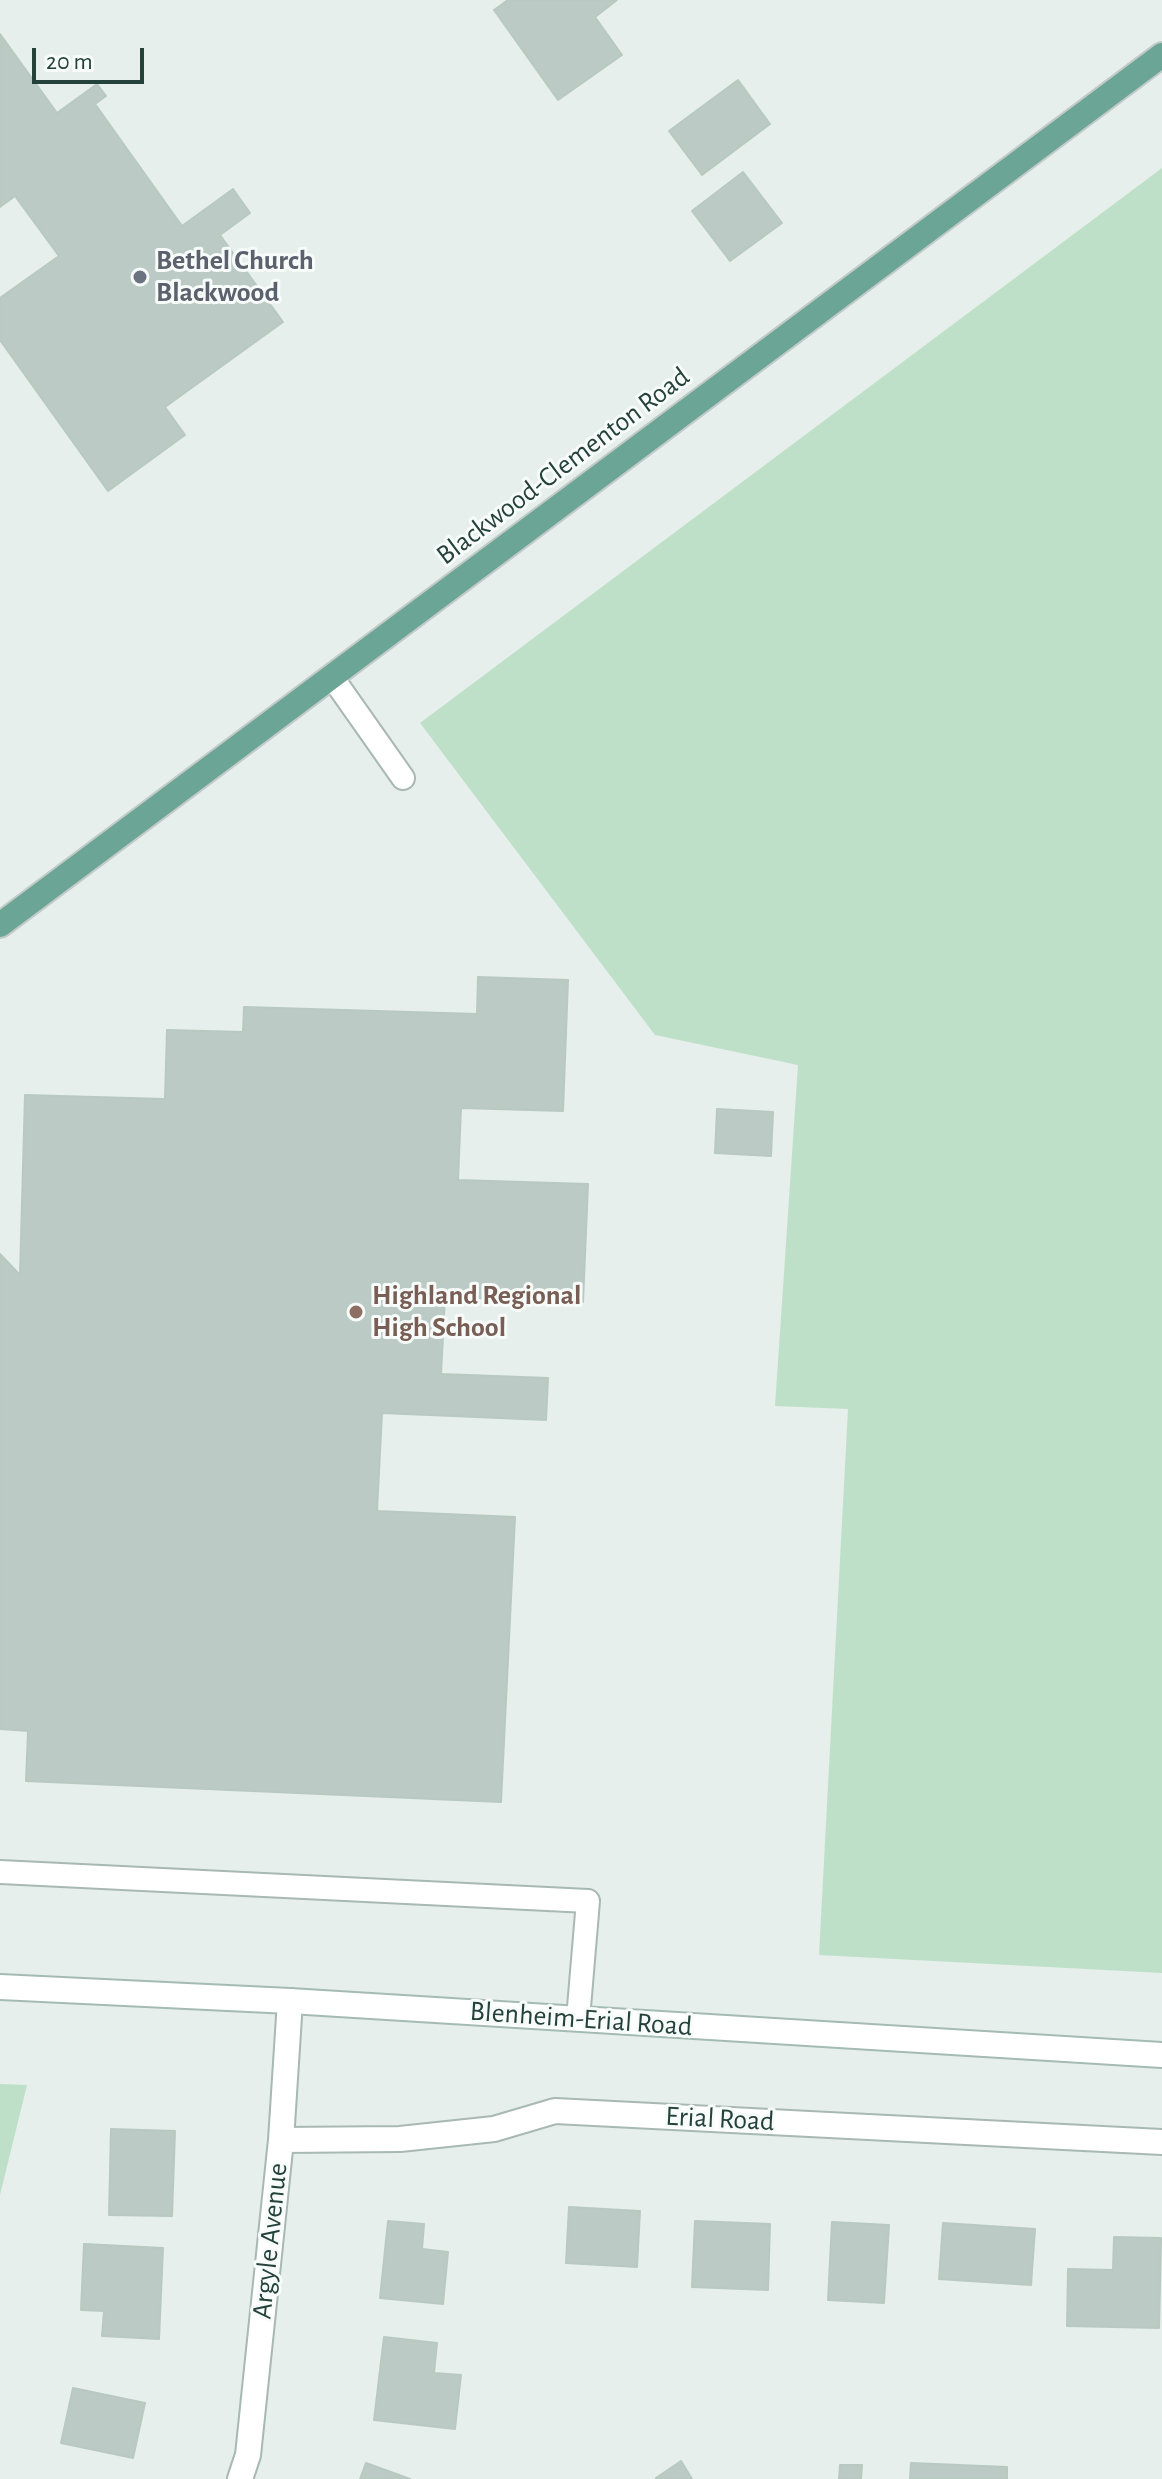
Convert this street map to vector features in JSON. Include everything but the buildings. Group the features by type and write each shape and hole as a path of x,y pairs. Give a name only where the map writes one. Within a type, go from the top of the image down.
{"main road":[{"name":"Blackwood-Clementon Road","path":"0,925 1162,55"}],"street":[{"name":"Blenheim-Erial Road","path":"0,1987 290,2001 1162,2055"},
{"name":"Argyle Avenue","path":"240,2479 248,2455 281,2140 290,2001"},
{"name":"Erial Road","path":"281,2140 400,2139 494,2129 555,2111 1162,2142"}],"lane":[{"path":"332,677 403,778"},
{"path":"0,1872 588,1901 578,2019"}],"green space":[{"path":"1162,168 1162,1973 819,1955 848,1409 775,1406 798,1065 655,1035 420,723"},
{"path":"0,2084 27,2085 0,2195"}],"place":[{"name":"Bethel Church Blackwood","path":"140,277"},
{"name":"Highland Regional High School","path":"356,1312"}]}
